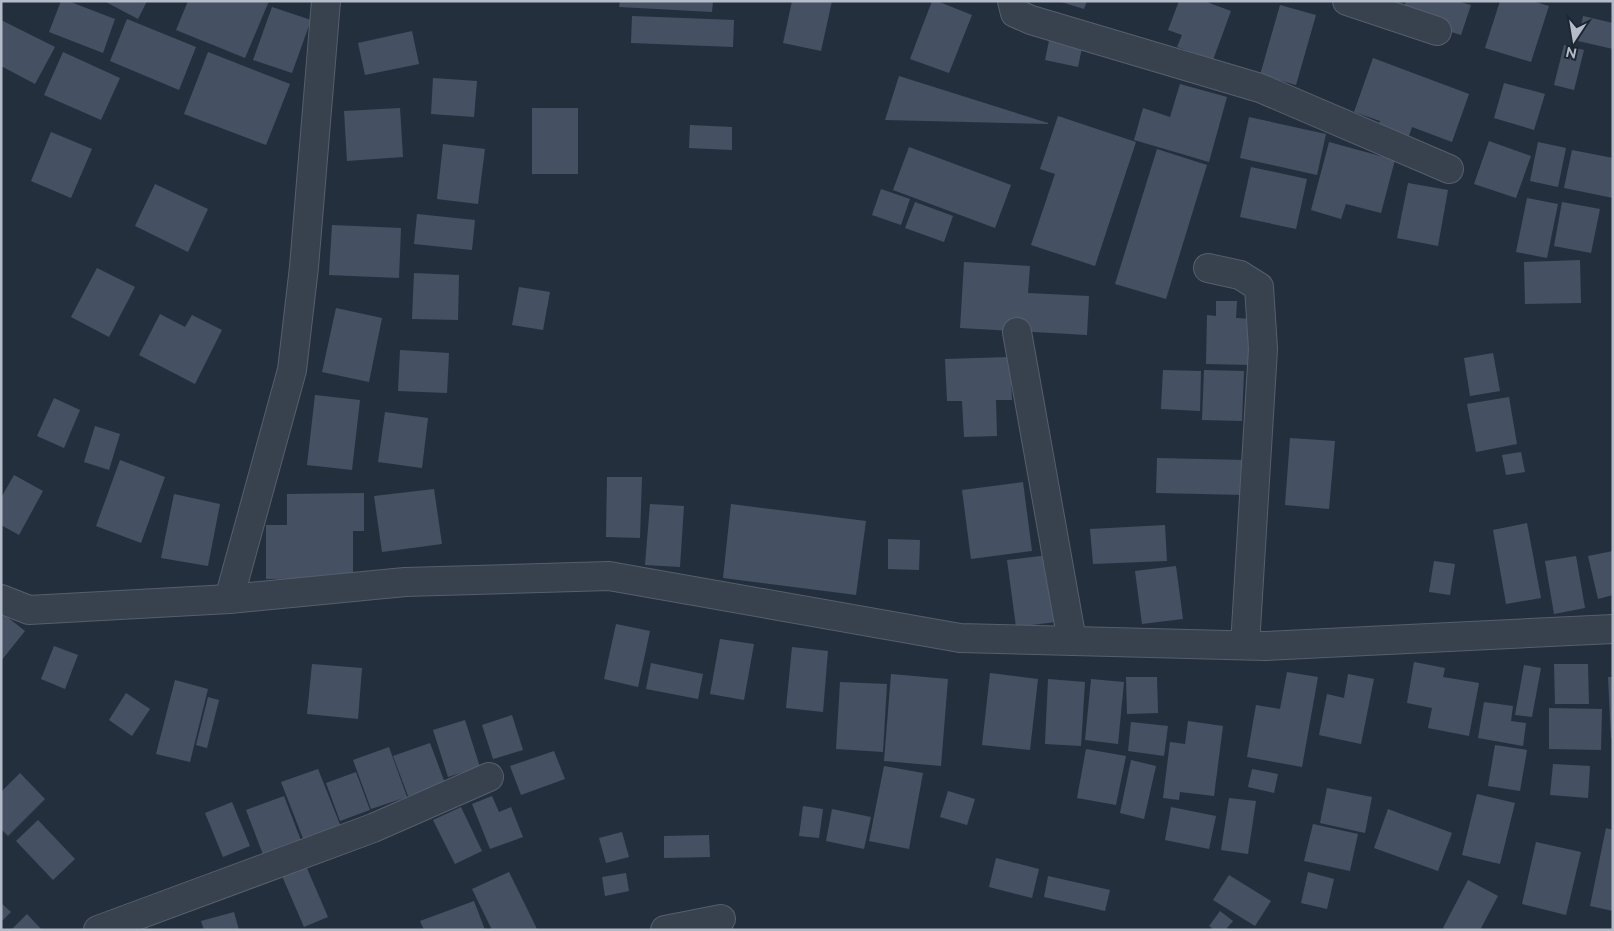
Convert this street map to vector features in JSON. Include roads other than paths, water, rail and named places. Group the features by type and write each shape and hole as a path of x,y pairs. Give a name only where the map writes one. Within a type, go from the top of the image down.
{"street":[{"path":"229,599 292,370 304,267 326,1"},
{"path":"1012,1 1015,13 1031,20 1260,88 1450,170"},
{"path":"1347,1 1437,31"},
{"path":"1208,268 1240,275 1259,287 1262,349 1245,645"},
{"path":"1017,332 1072,641"},
{"path":"1,599 29,610 229,599 405,582 609,576 960,638 1265,646 1613,629"},
{"path":"98,930 373,828 489,777"},
{"path":"665,930 721,919"}]}
